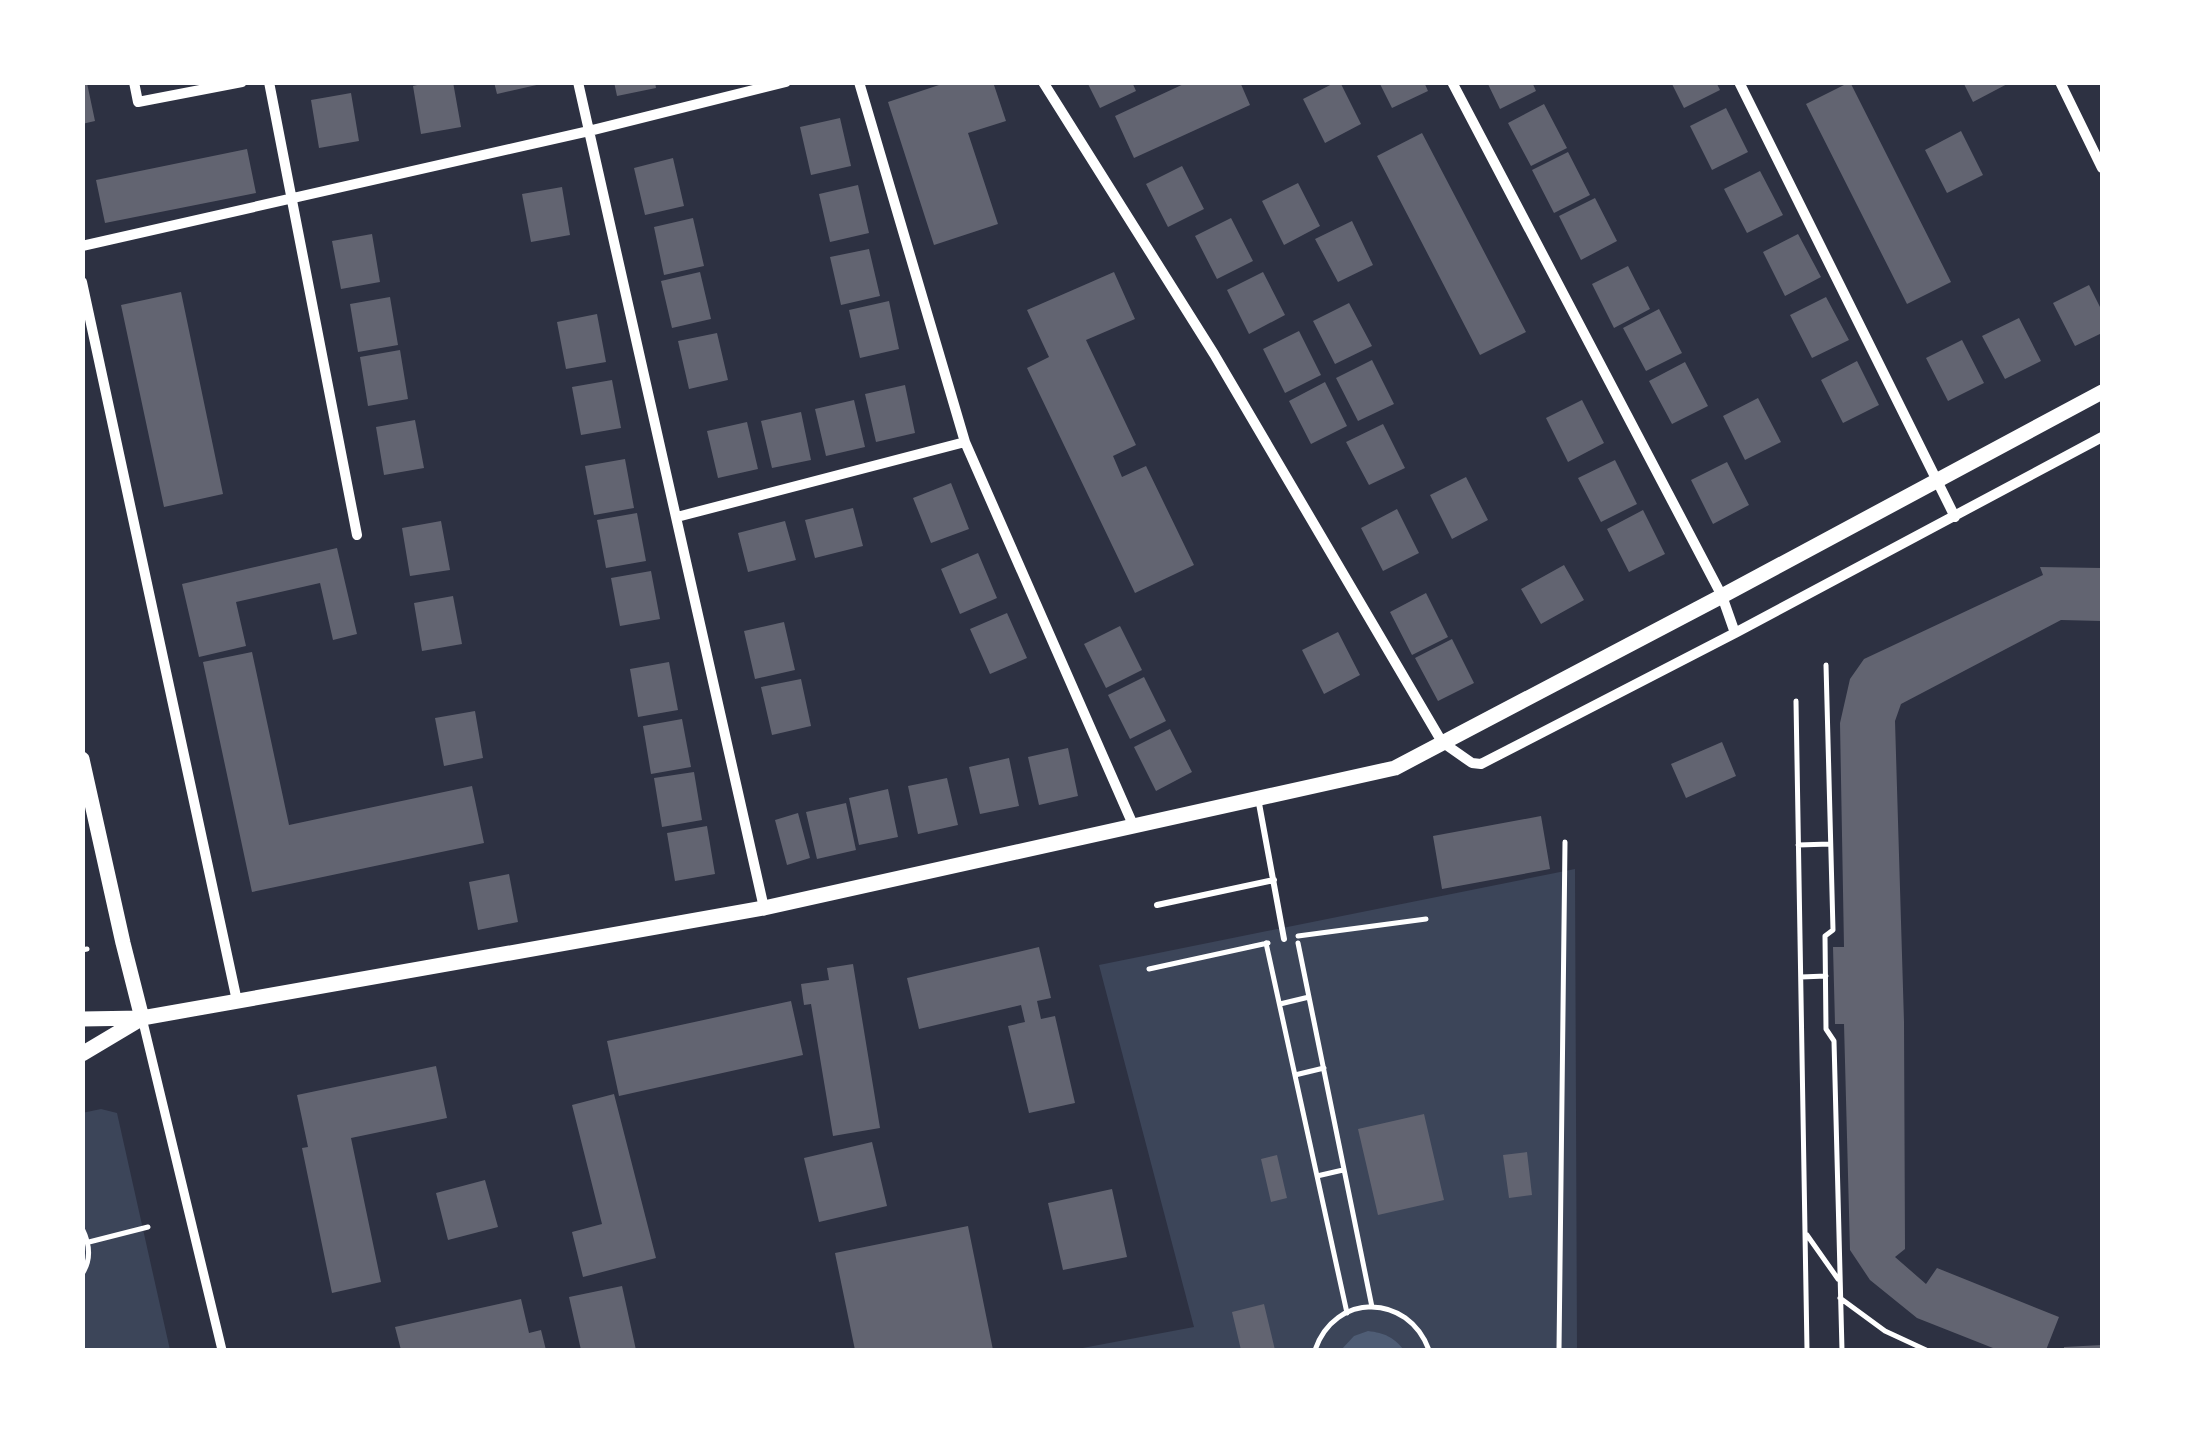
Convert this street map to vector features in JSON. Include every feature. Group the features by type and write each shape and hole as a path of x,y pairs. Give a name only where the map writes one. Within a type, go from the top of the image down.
{"street":[{"path":"134,82 138,102 242,82"},
{"path":"269,82 357,536"},
{"path":"578,82 764,908"},
{"path":"82,246 589,131 786,82"},
{"path":"859,82 965,442 1134,827"},
{"path":"1043,82 1214,354 1442,742 1472,763 1490,761 2102,437"},
{"path":"1452,82 1722,596 1735,633"},
{"path":"1739,82 1955,517"},
{"path":"2060,82 2102,168"},
{"path":"82,282 238,1001"},
{"path":"82,1019 142,1018 764,908 1395,768 2102,392"},
{"path":"677,517 965,442"},
{"path":"82,759 116,916 222,1350"},
{"path":"82,1054 142,1018"}],"lane":[{"path":"1258,798 1284,939"},
{"path":"1158,905 1274,880"}],"path":[{"path":"1826,665 1833,930 1825,936 1826,1029 1834,1041 1842,1350"},
{"path":"1796,701 1807,1350"},
{"path":"1559,1350 1565,842"},
{"path":"1798,845 1831,844"},
{"path":"1297,936 1372,1308"},
{"path":"1266,943 1347,1313"},
{"path":"1801,976 1826,976"},
{"path":"1280,1004 1309,997"},
{"path":"1295,1075 1324,1068"},
{"path":"1317,1176 1344,1170"},
{"path":"82,1228 89,1242 82,1274"},
{"path":"89,1242 148,1228"},
{"path":"1805,1232 1840,1282"},
{"path":"1840,1298 1885,1331 1926,1350"},
{"path":"1315,1350 1326,1329 1347,1313 1372,1308 1396,1312 1412,1322 1429,1350"}],"shaded area":[{"path":"1575,869 1577,1350 1072,1350 1194,1327 1099,965"},
{"path":"101,1109 117,1113 170,1350 83,1350 82,1113"},
{"path":"1368,1331 1388,1336 1404,1350 1341,1350 1354,1336"}],"building":[{"path":"453,82 461,127 421,134 413,86"},
{"path":"494,82 541,82 541,84 497,94"},
{"path":"614,82 655,82 656,88 617,96"},
{"path":"948,82 993,82 1006,121 968,133 998,224 934,245 888,102"},
{"path":"1087,82 1132,82 1136,91 1100,108"},
{"path":"1188,82 1240,82 1250,105 1134,158 1115,116"},
{"path":"1340,82 1361,124 1325,143 1303,99"},
{"path":"1379,82 1424,82 1428,91 1392,108"},
{"path":"1487,82 1532,82 1536,91 1500,109"},
{"path":"1671,82 1716,82 1720,90 1684,108"},
{"path":"1850,82 1951,282 1907,304 1806,104"},
{"path":"1963,82 2011,82 1973,102"},
{"path":"87,83 95,121 82,124 82,84"},
{"path":"351,93 359,141 319,148 311,100"},
{"path":"1544,104 1567,148 1531,166 1508,123"},
{"path":"1726,108 1748,152 1712,170 1690,126"},
{"path":"840,118 851,166 811,175 800,127"},
{"path":"1961,131 1983,175 1947,193 1925,150"},
{"path":"1422,133 1526,332 1480,355 1377,156"},
{"path":"247,149 256,193 105,223 96,180"},
{"path":"1568,152 1590,195 1554,213 1532,170"},
{"path":"673,158 684,206 645,215 634,168"},
{"path":"1182,166 1204,209 1168,227 1146,184"},
{"path":"1760,171 1783,215 1747,233 1724,189"},
{"path":"1298,183 1320,226 1284,245 1262,201"},
{"path":"858,185 869,233 830,242 819,194"},
{"path":"562,187 570,235 531,242 522,194"},
{"path":"1595,198 1617,241 1581,260 1559,216"},
{"path":"693,218 704,266 664,275 654,227"},
{"path":"1231,218 1253,261 1217,279 1195,236"},
{"path":"1352,221 1373,265 1338,282 1315,239"},
{"path":"372,234 380,282 341,289 332,241"},
{"path":"1798,234 1821,277 1785,296 1763,252"},
{"path":"869,249 880,296 841,305 830,257"},
{"path":"1628,266 1650,309 1614,328 1592,284"},
{"path":"700,272 711,319 672,328 661,281"},
{"path":"1114,272 1135,319 1086,340 1136,445 1113,456 1122,477 1146,466 1194,565 1135,593 1027,368 1049,357 1027,310"},
{"path":"1263,272 1285,315 1249,334 1227,290"},
{"path":"2089,285 2102,311 2102,333 2075,346 2053,303"},
{"path":"181,292 223,494 164,507 121,305"},
{"path":"390,297 398,345 358,352 350,304"},
{"path":"1826,297 1849,340 1812,358 1790,315"},
{"path":"889,301 899,349 860,358 849,310"},
{"path":"1349,303 1372,346 1335,364 1313,321"},
{"path":"1659,309 1682,353 1646,371 1623,328"},
{"path":"597,314 606,362 566,369 557,322"},
{"path":"2019,318 2041,361 2005,379 1982,336"},
{"path":"1299,331 1321,375 1285,393 1263,349"},
{"path":"717,333 728,380 689,389 678,341"},
{"path":"1962,340 1984,383 1948,401 1926,358"},
{"path":"400,350 408,399 368,406 360,357"},
{"path":"1372,360 1394,404 1358,421 1336,378"},
{"path":"1857,361 1879,405 1843,423 1821,380"},
{"path":"1685,362 1708,406 1672,424 1649,381"},
{"path":"612,380 621,428 581,435 572,387"},
{"path":"1325,382 1347,426 1311,444 1289,401"},
{"path":"905,385 915,433 876,442 865,394"},
{"path":"1758,398 1781,442 1745,460 1723,416"},
{"path":"854,400 865,447 826,456 815,409"},
{"path":"1582,400 1604,443 1568,462 1546,418"},
{"path":"801,412 811,460 772,468 761,421"},
{"path":"415,420 424,468 384,475 376,427"},
{"path":"747,422 758,469 718,478 707,431"},
{"path":"1383,424 1405,468 1369,485 1346,442"},
{"path":"625,459 634,508 594,515 585,466"},
{"path":"1615,460 1637,504 1601,522 1578,478"},
{"path":"1727,462 1749,505 1713,524 1691,480"},
{"path":"1466,477 1488,520 1452,539 1430,495"},
{"path":"951,483 969,529 931,543 913,498"},
{"path":"853,508 863,546 815,558 805,520"},
{"path":"1397,509 1419,553 1383,571 1361,528"},
{"path":"1643,510 1665,554 1629,572 1607,529"},
{"path":"637,513 646,561 606,568 597,520"},
{"path":"441,521 450,570 410,576 402,528"},
{"path":"785,521 796,560 748,572 738,533"},
{"path":"337,548 357,634 333,640 320,583 236,602 246,646 199,657 182,584"},
{"path":"978,553 997,598 960,614 941,569"},
{"path":"1564,565 1584,600 1541,624 1521,589"},
{"path":"2040,567 2102,568 2102,621 2061,620 1901,704 1895,721 1904,1022 1905,1249 1895,1257 1926,1284 1937,1268 2059,1317 2046,1350 1998,1350 1917,1318 1870,1280 1850,1250 1844,1024 1835,1024 1833,947 1844,947 1840,723 1850,679 1864,659 2043,575"},
{"path":"651,571 660,619 620,626 611,578"},
{"path":"1426,593 1448,637 1412,655 1390,612"},
{"path":"453,596 462,644 422,651 414,603"},
{"path":"1007,613 1027,658 990,674 970,629"},
{"path":"784,622 795,670 755,679 744,631"},
{"path":"1120,626 1142,670 1106,688 1084,644"},
{"path":"1338,632 1360,675 1324,694 1302,650"},
{"path":"1452,639 1474,683 1438,701 1415,658"},
{"path":"252,652 289,825 472,786 484,843 252,892 203,662"},
{"path":"669,662 678,710 638,717 630,669"},
{"path":"1144,677 1166,721 1130,739 1108,695"},
{"path":"801,679 811,726 772,735 761,687"},
{"path":"475,711 483,758 444,766 435,718"},
{"path":"682,719 691,767 651,774 643,726"},
{"path":"1170,729 1192,772 1156,791 1134,747"},
{"path":"1722,742 1736,776 1686,798 1671,764"},
{"path":"1068,748 1078,796 1039,805 1028,757"},
{"path":"1009,758 1019,806 980,814 969,767"},
{"path":"694,772 702,820 662,827 654,778"},
{"path":"947,778 958,825 918,834 908,786"},
{"path":"888,789 898,837 859,845 849,798"},
{"path":"846,803 856,850 817,859 806,812"},
{"path":"798,813 810,858 787,865 775,820"},
{"path":"1541,816 1550,869 1442,889 1433,836"},
{"path":"707,826 715,874 675,881 667,833"},
{"path":"509,874 518,922 478,930 469,882"},
{"path":"1039,947 1051,998 1037,1001 1041,1019 1055,1016 1075,1103 1029,1113 1008,1026 1025,1022 1021,1005 919,1029 907,978"},
{"path":"853,964 880,1128 833,1136 811,1004 804,1005 801,984 829,980 827,968"},
{"path":"791,1001 803,1055 619,1096 607,1041"},
{"path":"436,1066 447,1118 351,1138 381,1282 332,1293 302,1148 308,1147 297,1095"},
{"path":"614,1094 656,1258 583,1277 572,1232 602,1224 572,1105"},
{"path":"1424,1114 1444,1200 1378,1215 1358,1129"},
{"path":"872,1142 887,1206 819,1222 804,1158"},
{"path":"1527,1152 1532,1195 1509,1198 1503,1155"},
{"path":"1277,1155 1287,1198 1271,1202 1261,1159"},
{"path":"485,1180 498,1227 448,1240 436,1193"},
{"path":"1112,1189 1127,1257 1063,1270 1048,1203"},
{"path":"968,1226 993,1350 855,1350 835,1253"},
{"path":"622,1286 636,1350 581,1350 569,1297"},
{"path":"521,1299 529,1333 541,1330 546,1350 401,1350 395,1327"},
{"path":"1264,1304 1275,1350 1241,1350 1232,1312"},
{"path":"2102,1345 2102,1350 2064,1350 2064,1347"}]}
